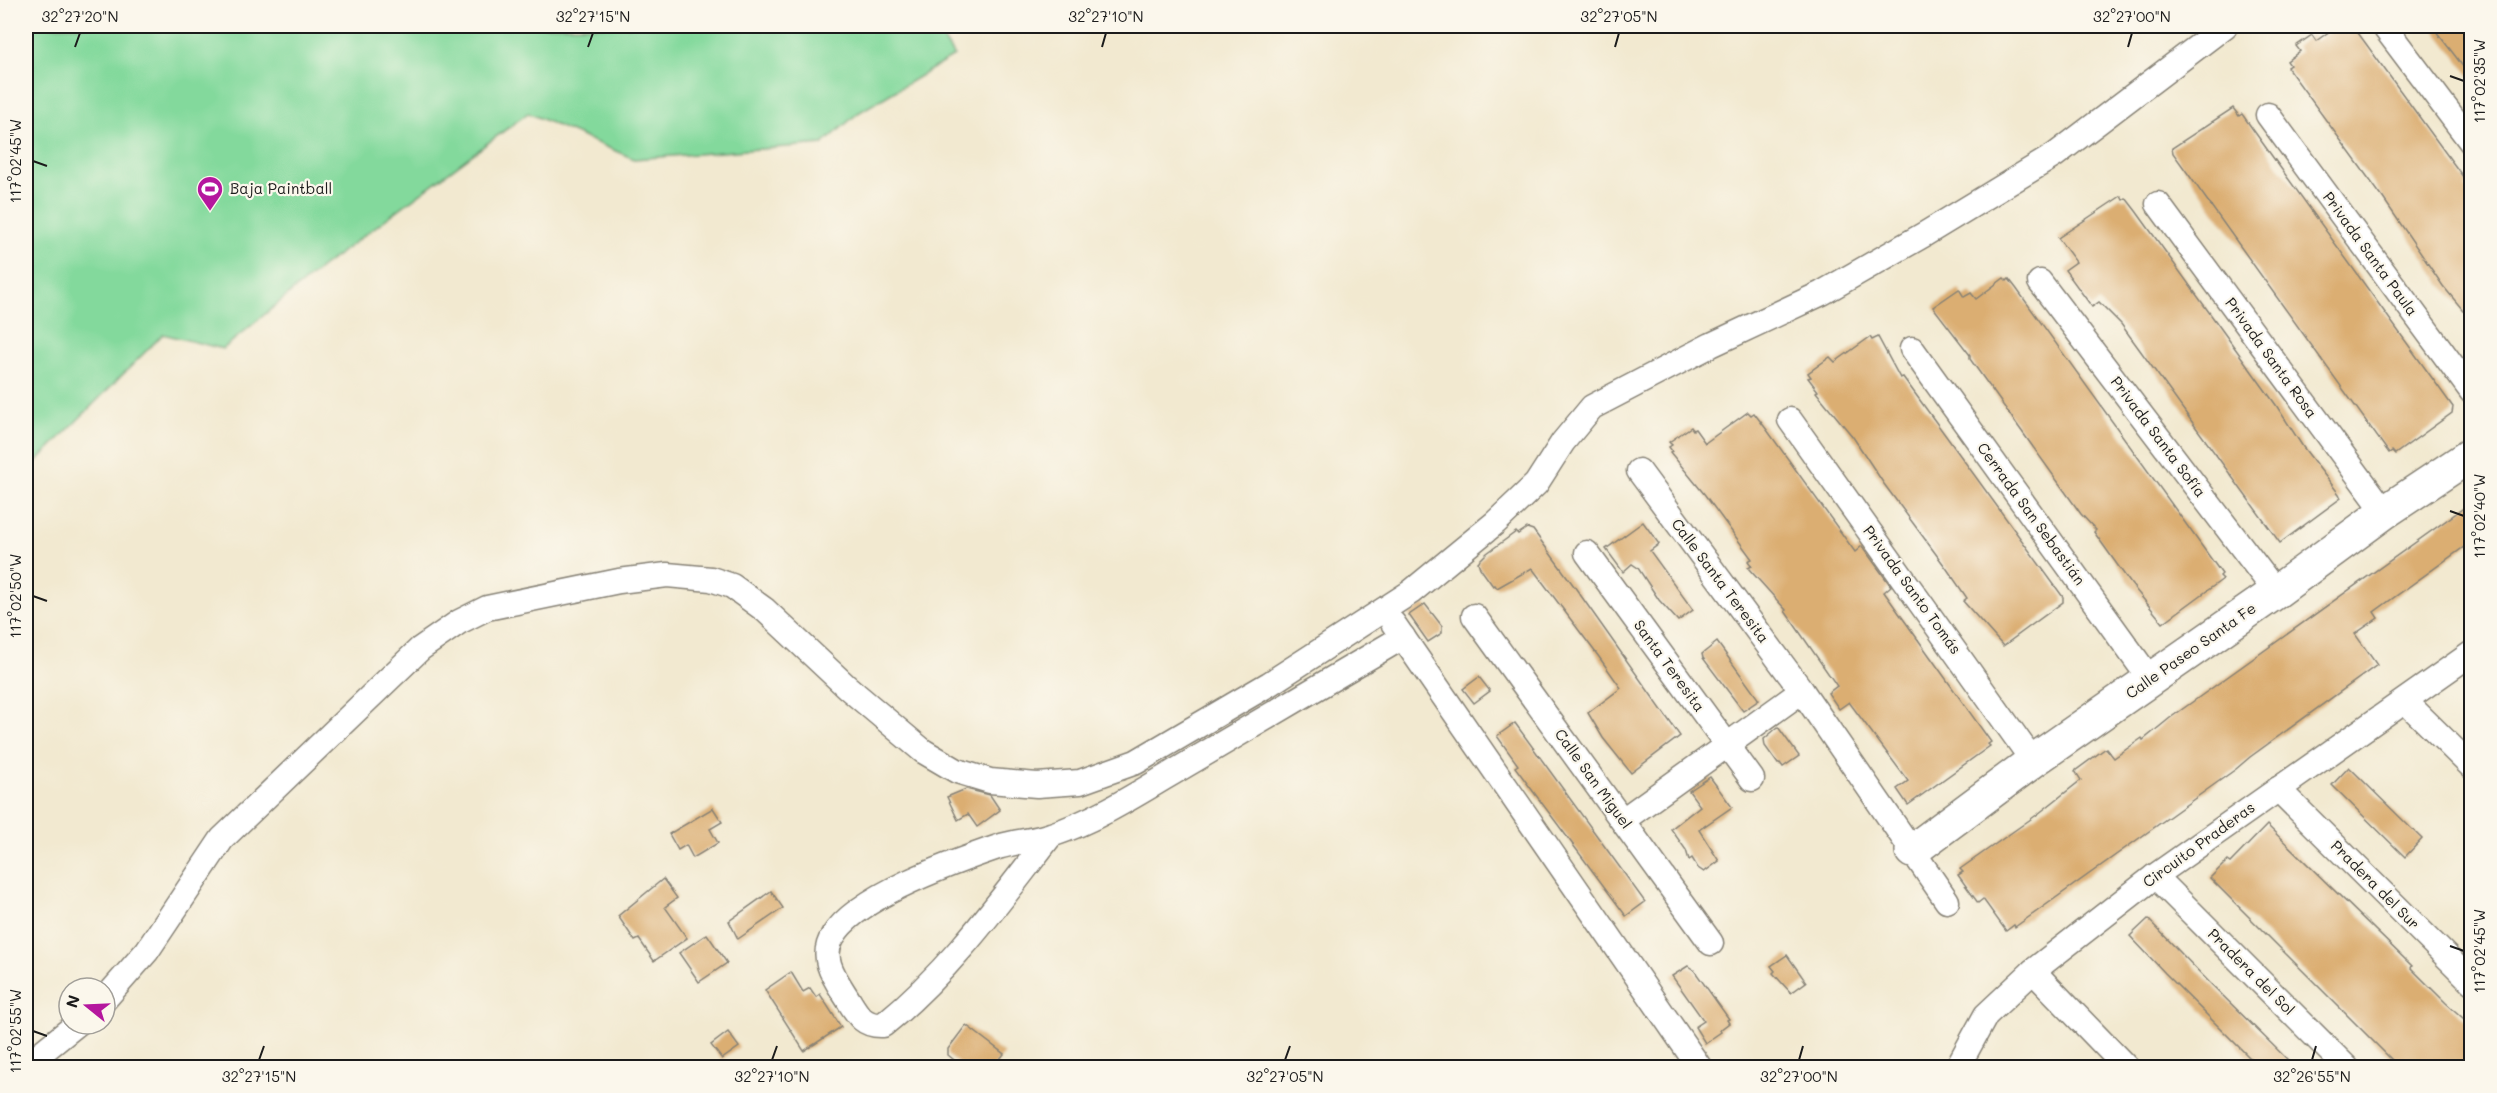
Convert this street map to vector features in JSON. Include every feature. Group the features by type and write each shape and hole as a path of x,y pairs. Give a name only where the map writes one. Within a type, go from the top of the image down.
{"street":[{"path":"117,985 147,951 222,839 420,649 459,622 487,608 619,580 667,575 711,579 732,586 765,610 847,687 923,751 957,771 990,781 1037,786 1080,782 1136,762 1269,684 1411,591 1470,544 1536,484 1563,442 1592,406 1711,345 1822,293 1925,234 2055,155 2225,26"},
{"path":"2386,30 2472,143"},
{"name":"Privada Santa Paula","path":"2268,115 2472,392"},
{"name":"Privada Santa Rosa","path":"2158,204 2385,512"},
{"name":"Privada Santa Sofía","path":"2040,282 2276,592"},
{"name":"Cerrada San Sebastián","path":"1912,349 2151,679"},
{"name":"Privada Santo Tomás","path":"1790,420 2033,761"},
{"name":"Calle Paseo Santa Fe","path":"1912,851 2033,761 2276,592 2385,512 2472,454"},
{"name":"Calle Santa Teresita","path":"1639,471 1802,691 1947,901"},
{"name":"Santa Teresita","path":"1587,553 1752,779"},
{"path":"1384,609 1700,1068"},
{"name":"Calle San Miguel","path":"1474,616 1711,943"},
{"path":"1051,835 967,944 934,980 883,1025 872,1026 860,1019 832,974 827,960 827,947 833,935 842,925 866,904 899,886 1000,847 1051,835 1116,806 1403,637"},
{"name":"Circuito Praderas","path":"1957,1068 1986,1015 2033,971 2155,876 2472,653"},
{"path":"1623,820 1802,691"},
{"path":"2405,701 2472,767"},
{"name":"Pradera del Sur","path":"2277,789 2472,982"},
{"name":"Pradera del Sol","path":"2155,876 2348,1068"},
{"path":"2033,971 2127,1068"},
{"path":"26,1065 62,1036"}],"green space":[{"name":"Baja Paintball","path":"26,26 935,26 954,56 858,113 823,144 634,159 528,113 323,266 223,349 163,334 26,472"}],"building":[{"path":"2337,26 2353,26 2469,185 2465,187 2472,196 2472,321 2443,286 2383,198 2287,67 2290,65 2287,61 2300,51 2296,46 2312,35 2316,41"},
{"path":"2432,26 2472,26 2472,79 2456,57"},
{"path":"2233,108 2239,116 2242,114 2453,407 2452,413 2395,454 2392,451 2389,453 2173,153 2172,148"},
{"path":"2121,196 2123,200 2126,198 2136,211 2341,498 2280,543 2121,324 2099,302 2092,307 2065,270 2076,262 2058,238"},
{"path":"2004,278 2007,281 2009,279 2016,288 2222,574 2220,576 2223,579 2163,623 2131,584 2094,532 2096,530 2081,514 1970,359 1970,355 1933,307 1959,289 1964,297 1971,293 1976,299"},
{"path":"1870,337 1872,340 1878,337 1900,378 1903,377 2063,597 2063,602 2003,646 1963,601 1967,598 1947,569 1808,378 1811,377 1808,373 1830,357 1835,362"},
{"path":"1748,412 1751,415 1754,413 1767,430 1855,552 1862,546 1891,586 1884,592 1991,742 1988,744 1990,746 1908,805 1897,789 1908,781 1849,702 1839,709 1828,693 1837,686 1786,610 1748,568 1752,566 1748,561 1752,559 1670,452 1672,451 1669,447 1672,445 1669,442 1691,427 1705,443"},
{"path":"2472,502 2472,541 2374,612 2378,618 2355,634 2377,665 2015,927 2014,925 2006,931 1983,899 1978,903 1958,875 1963,872 1960,869 2038,814 2081,780 2075,771 2106,748 2114,758 2142,738 2143,740 2170,718"},
{"path":"1643,522 1659,544 1650,551 1693,610 1678,621 1659,600 1638,568 1632,564 1623,572 1606,549"},
{"path":"1527,528 1533,530 1680,736 1631,773 1603,738 1588,713 1621,688 1599,657 1532,568 1497,588 1480,568 1478,562 1487,553 1516,532 1518,534"},
{"path":"1425,604 1442,626 1442,633 1428,642 1409,615"},
{"path":"1717,642 1759,700 1743,711 1703,658 1702,654"},
{"path":"1479,677 1490,691 1474,703 1463,689"},
{"path":"1515,723 1645,902 1626,916 1515,767 1518,765 1497,736"},
{"path":"1778,727 1799,756 1783,767 1780,763 1778,764 1765,746 1764,739"},
{"path":"2349,767 2422,839 2405,857 2332,785"},
{"path":"1710,777 1732,807 1699,830 1719,861 1704,872 1698,868 1692,858 1689,860 1686,850 1671,829 1700,806 1689,791"},
{"path":"966,789 990,795 1000,810 977,827 968,814 958,820 947,797"},
{"path":"713,808 722,822 710,829 718,843 693,858 686,845 678,850 669,834"},
{"path":"2267,825 2472,1026 2472,1068 2400,1068 2210,878 2227,861 2230,863"},
{"path":"663,879 677,898 665,907 687,938 654,961 639,939 635,941 618,916"},
{"path":"771,891 783,908 738,939 729,921"},
{"path":"2148,919 2296,1068 2260,1068 2165,973 2130,936"},
{"path":"707,934 727,963 699,982 679,953"},
{"path":"1787,955 1806,982 1791,993 1773,973 1775,971 1771,966"},
{"path":"1688,966 1694,970 1729,1019 1727,1020 1729,1023 1720,1030 1721,1032 1705,1043 1695,1027 1704,1021 1672,976"},
{"path":"791,972 803,992 810,988 816,997 820,994 841,1027 804,1051 765,990"},
{"path":"966,1025 1004,1054 993,1068 964,1068 948,1055 948,1049"},
{"path":"728,1032 739,1047 722,1059 711,1045"}],"place":[{"name":"Baja Paintball","path":"210,212"}]}
